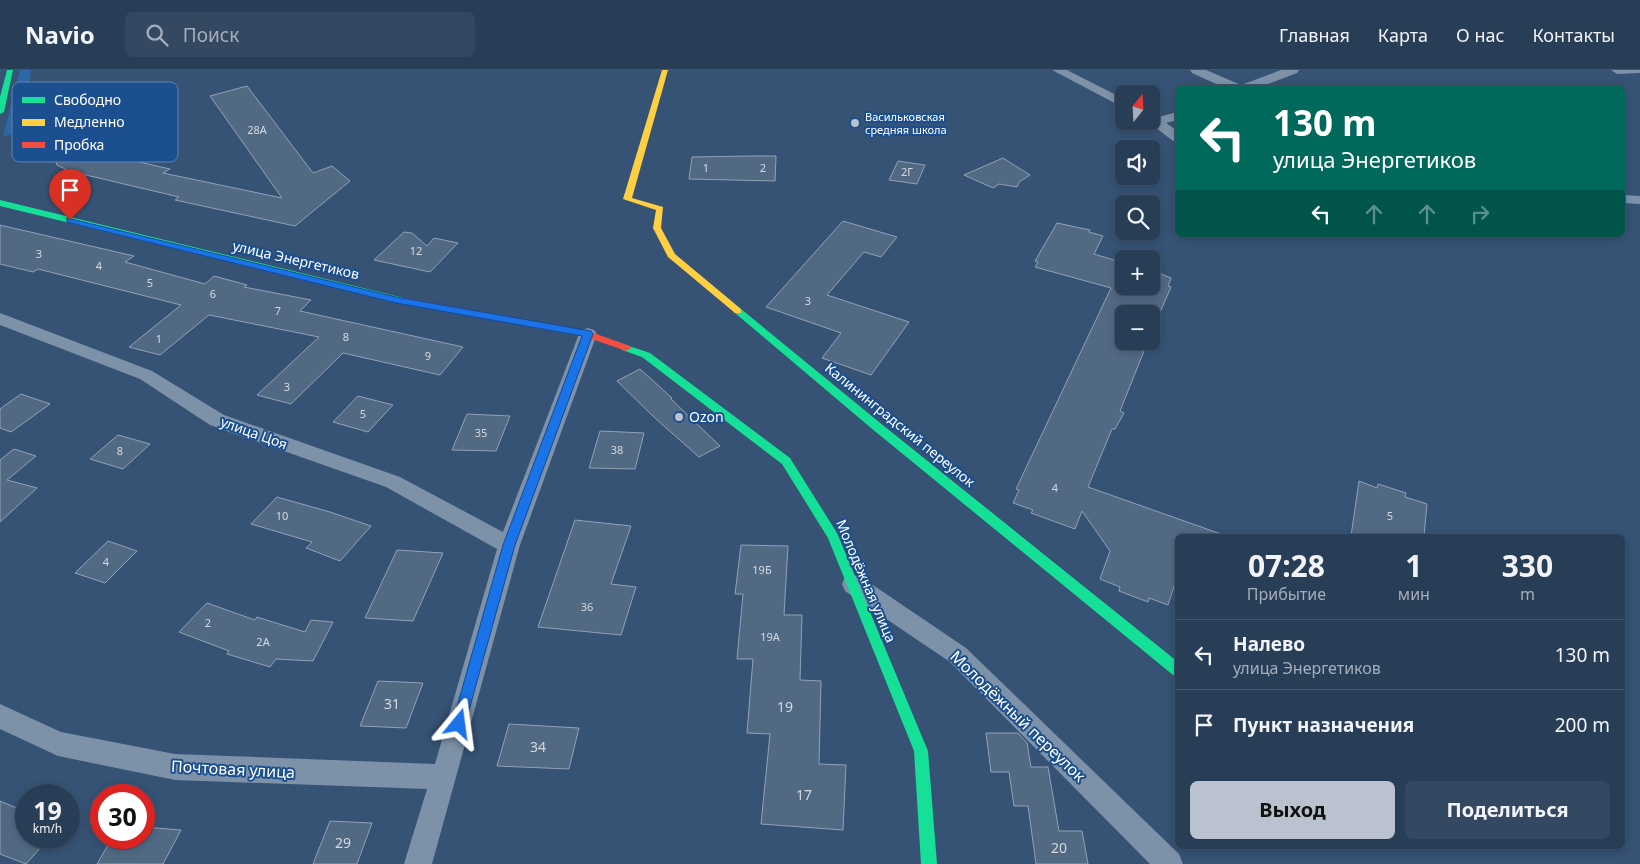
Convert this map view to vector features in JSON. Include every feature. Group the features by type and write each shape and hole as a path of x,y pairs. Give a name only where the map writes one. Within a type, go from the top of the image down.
{"street":[{"path":"0,112 10,70"},
{"name":"Калининградский переулок","path":"665,70 627,199 660,209 657,228 670,255 882,431 1175,669"},
{"path":"1058,70 1115,99"},
{"path":"1196,70 1230,85"},
{"path":"1252,85 1293,70"},
{"path":"1617,70 1637,70"},
{"path":"1160,119 1175,117"},
{"path":"1160,124 1175,136"},
{"path":"1625,200 1640,200"},
{"name":"улица Энергетиков","path":"0,203 396,300 588,334"},
{"name":"улица Цоя","path":"0,319 146,375 217,420 393,482 447,509 509,545"},
{"path":"418,864 509,545 588,334"},
{"name":"Молодёжная улица","path":"588,334 646,354 786,462 834,536 921,750 929,864"},
{"name":"Молодёжный переулок","path":"852,584 958,655 1169,864"},
{"name":"Почтовая улица","path":"0,716 58,744 175,767 444,777"}],"shaded area":[{"path":"20,70 31,70 30,82 17,82"},
{"path":"12,101 12,134 3,136"}],"building":[{"path":"247,86 313,173 332,166 350,181 295,226 175,200 179,197 69,171 57,165 56,162 139,162 170,169 163,173 282,198 210,96"},
{"path":"776,156 775,181 689,179 692,157"},
{"path":"1003,158 1030,175 1019,182 1017,187 999,184 993,188 964,175"},
{"path":"898,161 925,165 917,184 889,180"},
{"path":"843,221 897,237 881,257 864,252 827,295 909,322 871,375 822,358 841,333 766,307"},
{"path":"1057,223 1090,230 1089,232 1103,236 1094,254 1115,260 1115,295 1160,295 1160,274 1171,278 1168,286 1171,287 1160,312 1160,305 1115,305 1115,350 1144,350 1120,411 1124,413 1115,429 1112,429 1088,487 1221,534 1175,534 1175,583 1168,605 1149,598 1148,602 1119,591 1120,587 1100,579 1110,551 1082,511 1075,529 1031,513 1033,510 1013,503 1019,490 1016,489 1111,288 1035,267 1038,262 1035,261"},
{"path":"0,225 134,256 125,262 205,284 214,276 247,285 244,287 311,300 300,311 463,347 440,375 343,353 291,404 257,395 319,337 209,315 160,355 129,347 181,305 38,269 33,272 0,264"},
{"path":"404,232 412,233 427,246 434,238 458,243 430,272 374,260"},
{"path":"640,369 720,446 699,457 617,381"},
{"path":"21,394 50,404 11,432 0,428 0,409"},
{"path":"358,396 393,405 368,432 333,422"},
{"path":"467,414 510,416 496,451 452,450"},
{"path":"600,431 644,433 635,469 589,468"},
{"path":"118,435 150,444 123,469 90,459"},
{"path":"14,449 36,456 7,480 37,488 0,522 0,460"},
{"path":"1359,481 1377,488 1378,484 1406,493 1405,497 1427,504 1424,534 1351,534"},
{"path":"277,497 371,526 340,561 306,548 312,542 251,524"},
{"path":"575,520 631,526 611,584 636,587 621,635 538,627"},
{"path":"108,541 137,551 105,583 75,573"},
{"path":"741,545 788,546 784,615 802,615 800,680 821,681 819,764 846,765 843,830 761,824 770,734 747,733 753,659 737,659 743,594 735,594"},
{"path":"397,550 443,553 413,621 365,618"},
{"path":"207,603 255,620 257,617 305,632 311,620 333,622 313,661 276,659 270,667 227,654 229,651 179,632"},
{"path":"378,681 423,683 406,728 360,726"},
{"path":"509,724 579,728 569,769 497,766"},
{"path":"986,733 1018,733 1027,743 1031,767 1048,767 1059,831 1082,831 1088,864 1036,864 1028,806 1014,806 1009,772 991,772"},
{"path":"0,801 15,807 15,849 39,849 26,864 0,854"},
{"path":"330,821 372,823 357,864 313,864"},
{"path":"155,828 181,830 163,864 97,864 106,849 155,849"}],"traffic: fast":[{"path":"0,112 10,70"},
{"path":"0,203 404,301"},
{"path":"738,311 1175,669"},
{"path":"626,348 646,355 786,461 833,536 921,751 929,864"}],"traffic: slow":[{"path":"665,70 627,199 660,209 657,228 671,255 738,311"}],"traffic: jam":[{"path":"404,301 588,334 626,348"}],"place":[{"name":"Васильковская средняя школа","path":"855,123"},
{"name":"Ozon","path":"679,417"}],"route":[{"path":"70,220 396,300 588,334 509,545 459,724"}]}
